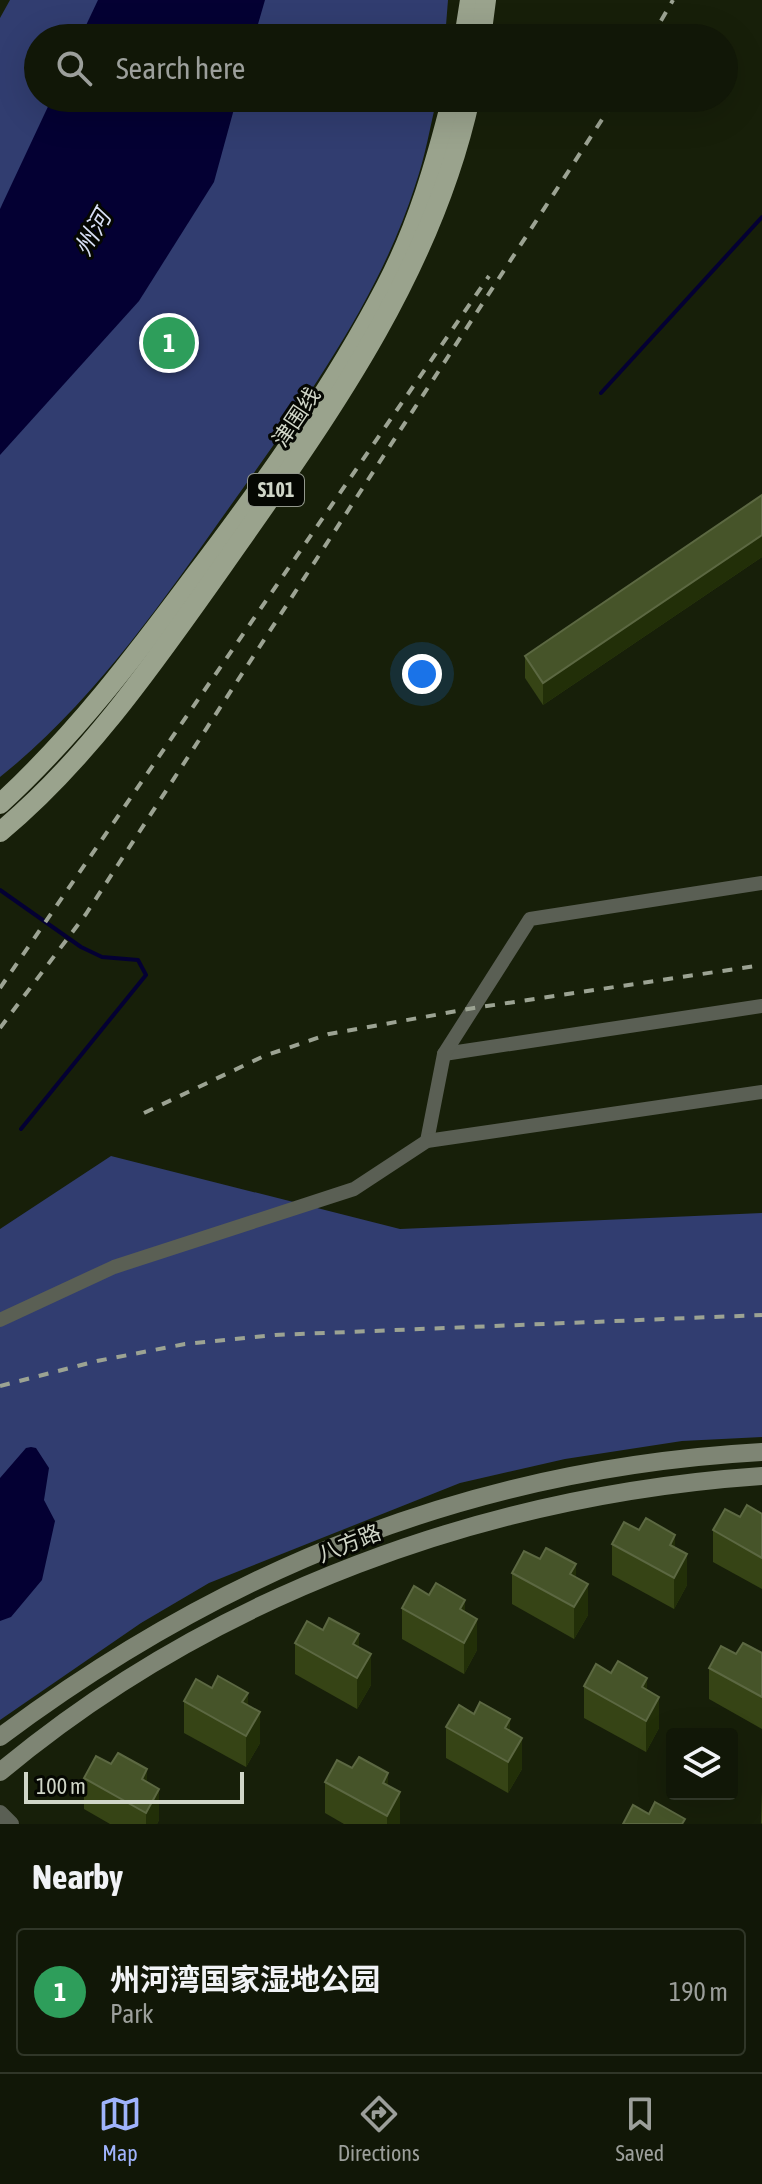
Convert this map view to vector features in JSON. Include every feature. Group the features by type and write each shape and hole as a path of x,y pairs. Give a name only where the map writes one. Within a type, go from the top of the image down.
{"main road":[{"path":"466,24 470,0"},
{"path":"483,24 486,0"},
{"name":"津围线","path":"0,804 59,747 137,654 231,528 336,374 387,285 405,246 428,185 448,112"},
{"name":"津围线","path":"0,832 94,737 148,669 349,381 408,279 425,241 454,163 467,112"},
{"name":"八方路","path":"0,1737 68,1687 160,1628 249,1583 384,1527 467,1498 570,1474 762,1452"},
{"name":"八方路","path":"0,1772 106,1691 170,1653 342,1570 426,1539 537,1508 642,1488 762,1476"}],"street":[{"path":"427,1141 444,1054 530,919 762,883"},
{"path":"444,1054 762,1006"},
{"path":"0,1320 114,1267 354,1189 427,1141 762,1092"},
{"path":"0,1813 11,1824"}],"shaded area":[{"path":"10,0 448,0 446,24 24,24 24,112 434,112 422,165 399,229 359,312 310,392 125,649 66,717 0,777 0,18"},
{"path":"111,1156 400,1229 762,1213 762,1437 682,1441 565,1459 460,1483 209,1583 141,1623 0,1720 0,1229"}],"water":[{"path":"98,0 265,0 258,24 87,24"},
{"name":"州河","path":"45,112 233,112 214,182 139,301 0,455 0,209"},
{"path":"26,1448 36,1448 49,1468 44,1500 55,1521 42,1580 11,1617 0,1621 0,1478"}],"building":[{"path":"762,495 762,535 543,683 525,656"},
{"path":"747,1505 762,1514 762,1558 713,1530 725,1509 740,1517"},
{"path":"646,1518 675,1535 670,1545 687,1554 674,1578 612,1544 624,1522 639,1530"},
{"path":"546,1548 576,1564 570,1574 588,1584 574,1607 512,1573 524,1551 540,1559"},
{"path":"436,1583 465,1600 460,1609 477,1619 464,1643 402,1608 414,1586 429,1595"},
{"path":"329,1618 359,1634 353,1644 371,1654 357,1678 295,1643 307,1621 323,1630"},
{"path":"743,1643 762,1653 762,1697 709,1668 721,1646 736,1654"},
{"path":"618,1661 647,1678 642,1687 659,1697 646,1721 584,1686 596,1664 611,1673"},
{"path":"218,1676 248,1693 242,1702 260,1712 246,1736 184,1701 196,1679 212,1688"},
{"path":"480,1702 510,1719 505,1728 522,1738 508,1762 446,1727 459,1705 474,1714"},
{"path":"118,1753 147,1769 142,1779 159,1789 146,1813 84,1778 96,1756 111,1764"},
{"path":"359,1757 388,1773 383,1783 400,1792 387,1816 325,1782 337,1760 352,1768"},
{"path":"655,1802 685,1819 682,1824 623,1824 633,1805 649,1814"}],"waterway":[{"path":"601,393 762,217"},
{"path":"0,890 81,947 102,957 138,960 146,975 21,1129"}],"railway":[{"path":"659,24 673,0"},
{"path":"0,1028 86,914 607,112"},
{"path":"0,988 489,276"},
{"path":"144,1113 264,1056 329,1034 474,1008 762,965"},
{"path":"0,1386 97,1361 185,1344 275,1335 762,1315"}],"place":[{"name":"州河湾国家湿地公园","path":"169,343"}]}
